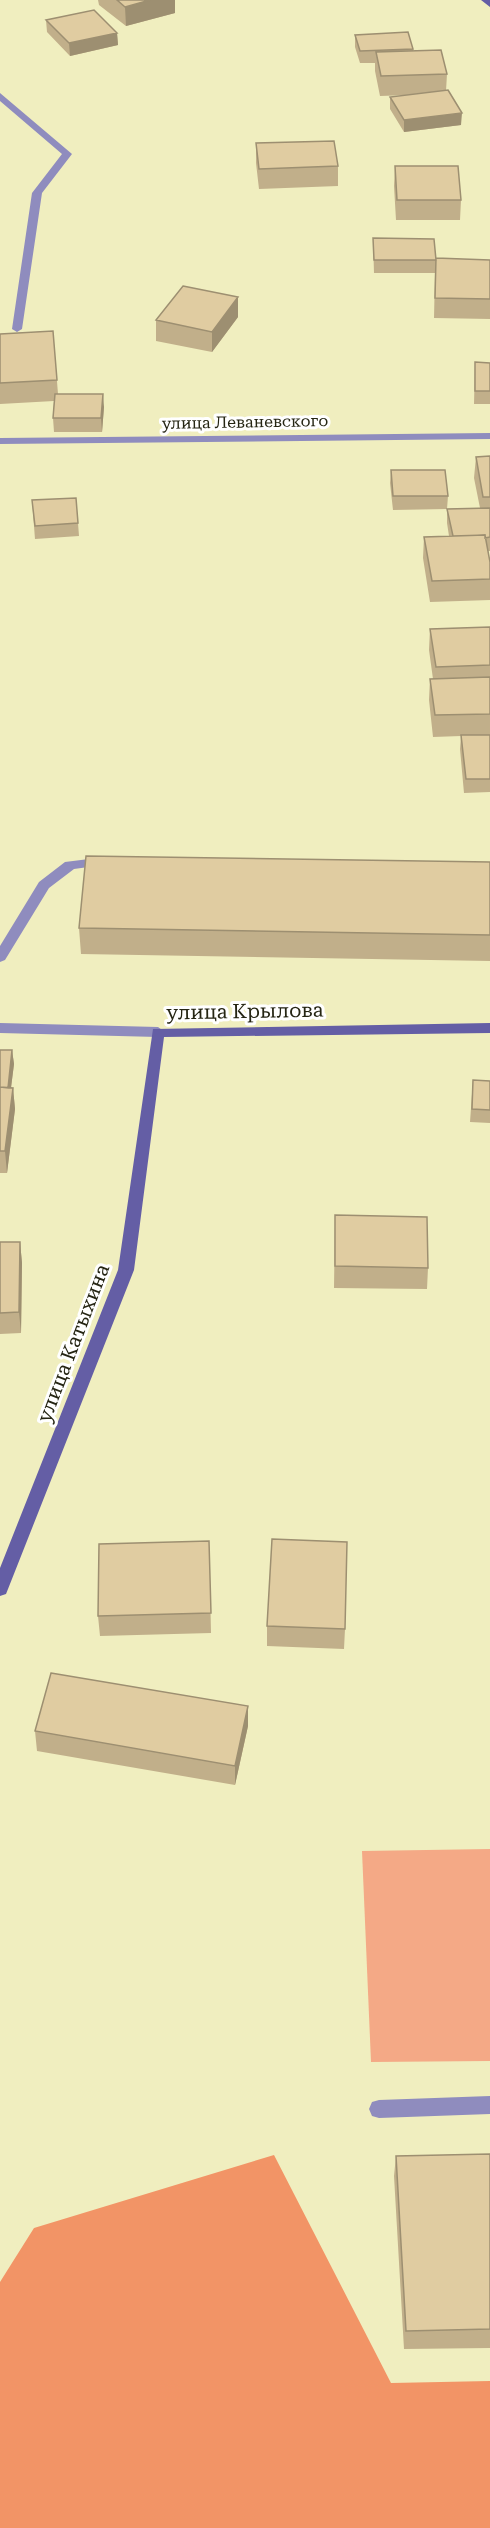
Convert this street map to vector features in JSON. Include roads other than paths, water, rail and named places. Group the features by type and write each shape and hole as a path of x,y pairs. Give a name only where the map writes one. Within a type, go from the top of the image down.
{"street":[{"path":"485,0 490,4"},
{"path":"0,96 67,154 37,194 17,329"},
{"name":"улица Леваневского","path":"0,441 490,436"},
{"path":"0,957 44,885 70,865 119,861"},
{"name":"улица Крылова","path":"0,1028 158,1032 490,1028"},
{"name":"улица Катыхина","path":"0,1589 126,1270 158,1032"},
{"path":"379,2109 490,2105"}]}
